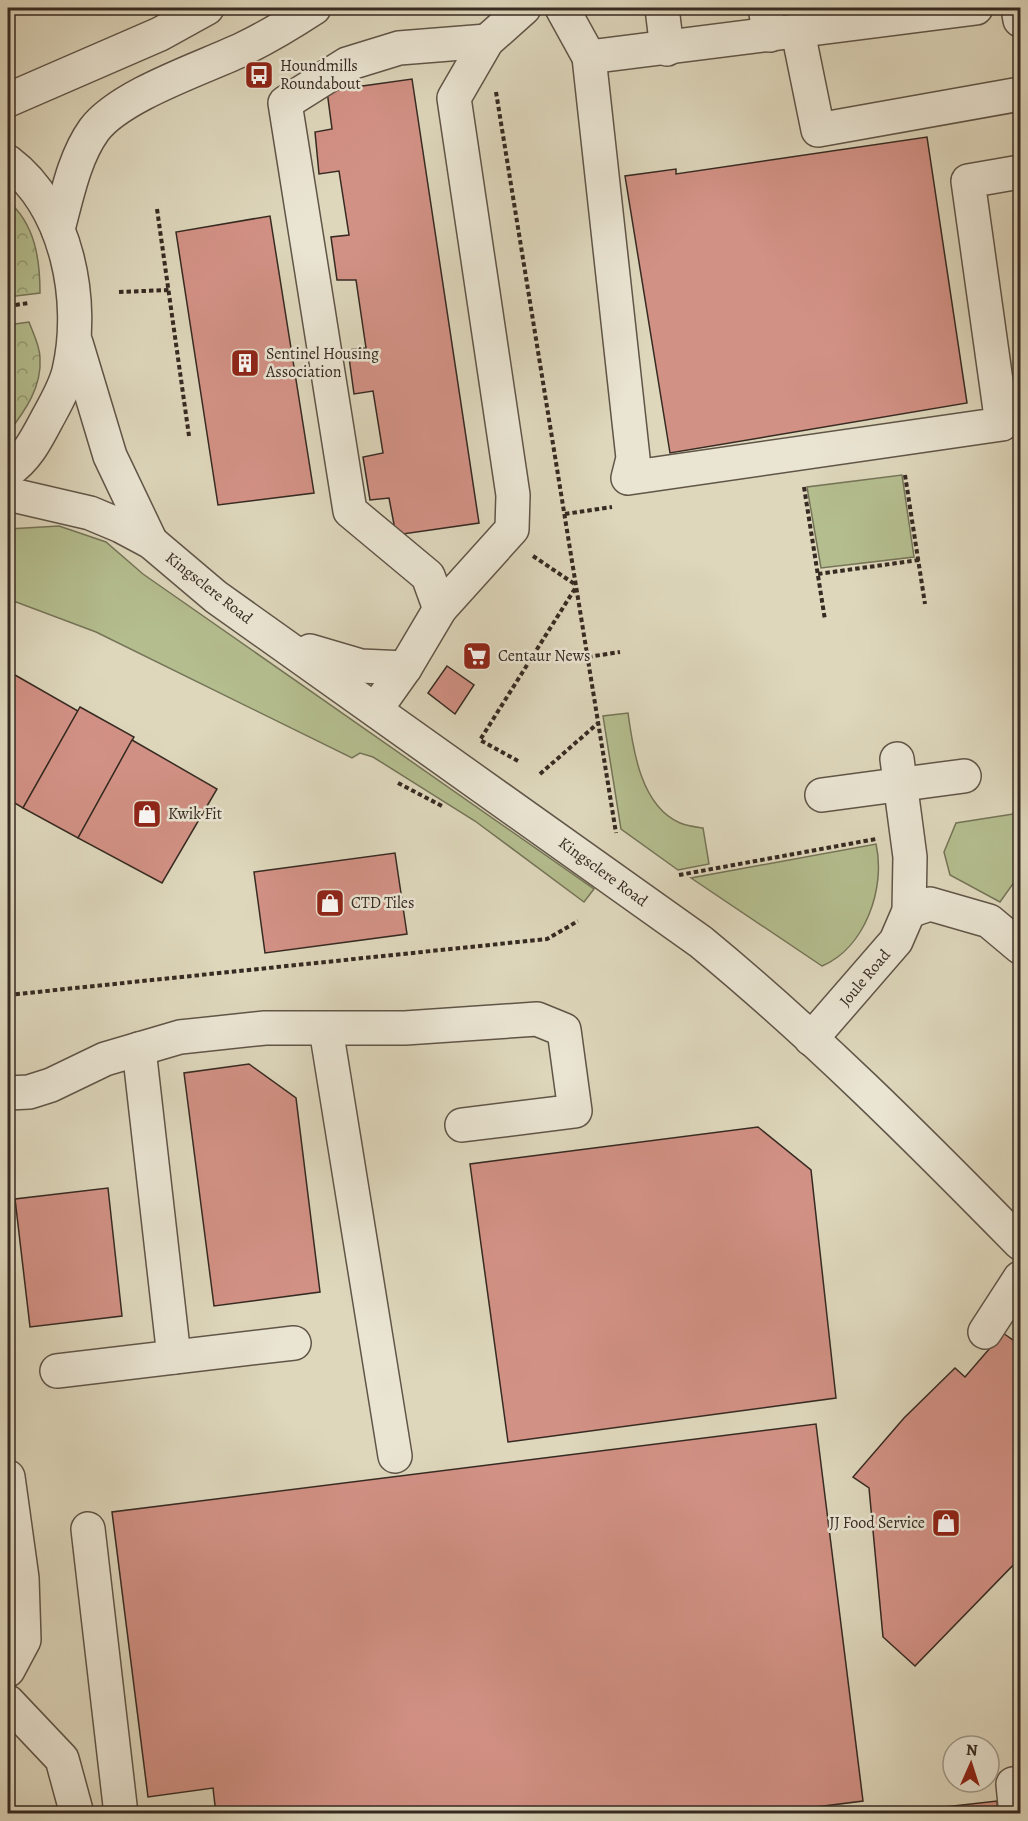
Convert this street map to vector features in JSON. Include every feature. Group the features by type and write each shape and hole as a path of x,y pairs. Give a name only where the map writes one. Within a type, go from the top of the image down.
{"street":[{"path":"8,100 160,34 207,8"},
{"path":"58,229 83,147 96,127 118,110 152,90 244,48 314,8"},
{"path":"376,709 405,668 440,609 512,529 513,495 454,98 487,41 524,8"},
{"path":"562,8 589,57 633,458 628,478 1002,424 968,181 1020,172"},
{"path":"662,8 667,49"},
{"path":"589,57 667,49 778,25 976,8"},
{"path":"1018,8 1020,20"},
{"path":"778,25 818,130 1020,94"},
{"path":"440,609 428,576 350,511 285,103 347,64 399,48 487,41"},
{"path":"8,162 33,187 58,229 70,275 75,315 68,373 55,404 33,446 8,471"},
{"name":"Kingsclere Road","path":"74,337 110,456 152,542"},
{"name":"Kingsclere Road","path":"8,494 90,513 152,542 216,597 701,942 765,994 930,1151 1020,1243"},
{"path":"282,642 361,666 405,668"},
{"path":"822,795 898,772 964,776"},
{"name":"Joule Road","path":"811,1039 896,941 909,911 910,857 898,772"},
{"path":"909,911 930,904 989,921 1020,947"},
{"path":"8,1093 29,1092 51,1085 105,1059 180,1037 265,1028 405,1028 537,1019 564,1029 575,1111 462,1125"},
{"path":"326,1029 395,1456"},
{"path":"139,1049 174,1357"},
{"path":"985,1332 1020,1278"},
{"path":"57,1371 294,1343"},
{"path":"8,1487 22,1578 24,1640 8,1670"},
{"path":"88,1529 121,1814"},
{"path":"8,1702 62,1759 78,1814"}],"path":[{"path":"487,41 616,832"},
{"path":"158,209 189,436"},
{"path":"119,292 169,290"},
{"path":"8,306 29,303"},
{"path":"905,475 925,604"},
{"path":"804,487 825,620"},
{"path":"506,537 577,586"},
{"path":"818,574 918,560"},
{"path":"518,761 480,740 577,586"},
{"path":"588,657 620,652"},
{"path":"540,774 597,724"},
{"path":"398,783 442,806"},
{"path":"679,875 877,839"},
{"path":"8,995 547,939 578,921"}],"green space":[{"path":"8,201 17,210 30,231 37,255 40,293 8,297"},
{"path":"29,322 38,344 40,369 31,398 8,433 8,325"},
{"path":"902,475 914,557 821,568 807,487"},
{"path":"59,526 106,542 143,574 594,889 584,902 475,821 373,757 360,753 352,758 96,632 8,599 8,529"},
{"path":"628,713 636,760 648,790 656,804 667,815 683,824 703,828 709,864 678,870 621,829 603,716"},
{"path":"1020,813 1020,874 1000,902 950,875 944,852 956,823"},
{"path":"876,844 878,879 869,915 850,946 822,966 691,878"}],"building":[{"path":"412,79 479,523 396,535 389,498 370,500 363,457 383,453 373,391 354,394 348,350 366,348 356,280 337,280 331,237 349,235 339,171 319,174 315,132 332,129 327,91"},
{"path":"927,137 967,403 670,453 625,176 676,169 676,174"},
{"name":"Sentinel Housing Association","path":"270,216 314,493 218,505 176,232"},
{"path":"447,666 474,685 455,714 428,693"},
{"path":"8,671 78,711 23,808 8,799"},
{"path":"80,707 134,737 78,838 23,808"},
{"name":"Kwik Fit","path":"132,740 217,789 162,883 78,838"},
{"name":"CTD Tiles","path":"395,853 407,934 265,953 254,872"},
{"path":"249,1064 296,1098 320,1292 214,1306 184,1073"},
{"path":"758,1127 811,1170 836,1398 508,1442 470,1164"},
{"path":"108,1188 122,1316 30,1327 15,1199"},
{"name":"JJ Food Service","path":"1003,1333 1020,1345 1020,1558 915,1666 883,1637 869,1488 853,1477 904,1418 955,1368 965,1377"},
{"path":"816,1424 863,1801 761,1814 216,1814 213,1788 148,1797 112,1512"},
{"path":"997,1801 998,1814 909,1814 909,1811"}],"place":[{"name":"Houndmills Roundabout","path":"259,75"},
{"name":"Sentinel Housing Association","path":"245,363"},
{"name":"Centaur News","path":"477,656"},
{"name":"Kwik Fit","path":"147,814"},
{"name":"CTD Tiles","path":"330,903"},
{"name":"JJ Food Service","path":"946,1523"}]}
